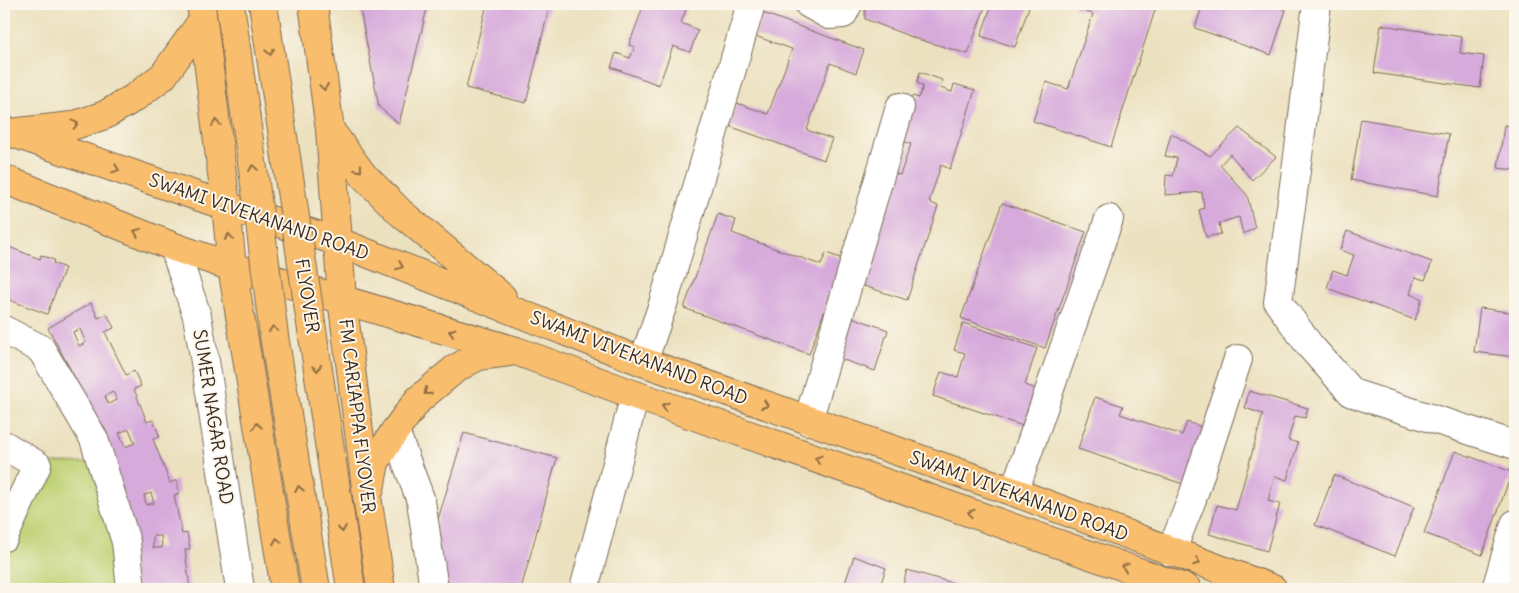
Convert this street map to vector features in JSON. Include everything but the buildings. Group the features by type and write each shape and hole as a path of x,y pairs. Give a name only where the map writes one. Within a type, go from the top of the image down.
{"main road":[{"name":"FLYOVER","path":"230,4 274,336 316,589"},
{"name":"FLYOVER","path":"263,4 351,589"},
{"name":"FM CARIAPPA FLYOVER","path":"313,4 330,130 342,300 369,512 381,589"},
{"path":"7,132 72,126 105,115 126,103 163,76 202,12"},
{"path":"202,12 232,267 285,589"},
{"path":"330,130 363,175 401,213 521,313"},
{"name":"SWAMI VIVEKANAND ROAD","path":"7,132 339,242 643,362 1014,492 1273,589"},
{"name":"SWAMI VIVEKANAND ROAD","path":"4,179 174,247 232,267 516,351 635,395 1187,589"},
{"path":"369,512 375,462 395,430 418,400 455,369 478,356 516,351"}],"street":[{"path":"643,362 663,304 751,4"},
{"path":"809,4 829,15 842,14 848,4"},
{"path":"1316,4 1278,302 1310,346 1352,393 1515,445"},
{"path":"808,420 900,107"},
{"path":"1014,492 1109,219"},
{"name":"SUMER NAGAR ROAD","path":"174,247 196,316 206,363 240,589"},
{"path":"4,330 41,350 94,439 126,542 131,589"},
{"path":"1171,552 1192,499 1238,359"},
{"path":"584,589 635,395"},
{"path":"395,430 421,501 434,589"},
{"path":"4,445 37,465 4,537"},
{"path":"1496,589 1515,524"}],"green space":[{"path":"50,463 91,463 121,551 124,589 4,589 4,564"}]}
